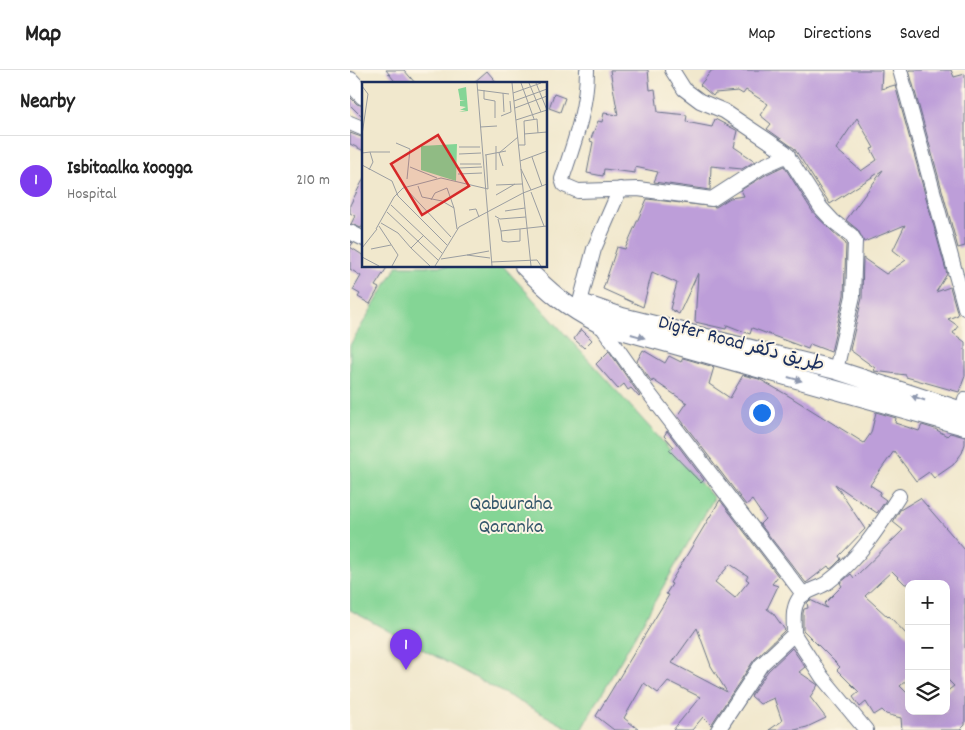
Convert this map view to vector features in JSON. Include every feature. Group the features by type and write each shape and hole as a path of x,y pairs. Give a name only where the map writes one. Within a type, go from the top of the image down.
{"street":[{"path":"356,70 366,82"},
{"path":"587,70 587,95 580,126 562,179 564,185 578,191 620,189 712,199 756,170 788,155"},
{"path":"672,70 684,89 700,101 724,111 788,155 821,208 851,235 855,241 853,296 836,370"},
{"path":"900,70 965,308"},
{"path":"350,81 362,94"},
{"path":"350,123 362,128"},
{"path":"580,302 594,249 620,189"},
{"path":"350,232 362,238"},
{"name":"Digfer Road طريق دكفر","path":"526,268 548,291 570,309 600,324 964,412"},
{"name":"Digfer Road طريق دكفر","path":"538,268 565,293 580,302 622,316 836,370 964,412"},
{"path":"600,324 648,392 803,594"},
{"path":"866,730 822,677 794,634 793,612 798,599 803,594 826,584 867,543 900,496"},
{"path":"718,730 761,665 794,634"}],"green space":[{"name":"Qabuuraha Qaranka","path":"396,268 505,268 714,498 581,730 572,730 350,610 350,345"}],"building":[{"path":"386,70 404,70 414,82 395,82"},
{"path":"610,70 648,70 650,90 655,89 658,112 687,115 686,122 712,127 715,119 738,131 734,147 755,161 742,169 711,166 710,190 654,182 658,172 635,167 635,173 604,169 603,176 587,173 593,142 590,141 598,121 602,122 604,113 618,115"},
{"path":"712,70 882,70 881,89 895,85 947,274 936,292 950,287 958,315 948,319 958,326 953,333 965,342 965,376 959,392 906,377 906,375 874,371 875,368 850,350 862,298 863,258 886,274 906,260 893,250 905,225 864,242 858,230 846,220 883,170 830,204 794,148 767,129 771,124 760,115 768,104 746,90 743,94 738,91 715,93 713,96 700,85","holes":["857,118 874,148 871,149 877,160 861,171 836,149"]},
{"path":"909,70 951,70 954,77 965,74 965,246 958,248"},
{"path":"487,71 496,82 474,82"},
{"path":"554,94 565,98 560,112 549,108"},
{"path":"350,97 357,104 362,105 362,117 350,105"},
{"path":"350,133 362,137 362,150 350,144"},
{"path":"784,166 814,214 846,244 844,295 831,352 810,344 808,349 752,328 750,334 727,325 726,329 695,322 698,273 679,314 670,309 677,283 652,272 643,307 603,289 617,247 625,249 647,199 716,207 730,198 744,196 741,190"},
{"path":"362,182 361,228 351,224 355,216 350,213 350,205"},
{"path":"350,247 362,255 362,268 387,268 375,286 379,288 370,304 358,297 360,294 353,290 361,276 350,269"},
{"path":"581,329 592,340 584,348 574,339"},
{"path":"643,350 665,363 669,356 681,362 683,358 714,367 709,384 730,398 743,375 759,379 864,443 871,433 876,412 896,418 895,423 919,431 922,425 935,429 947,436 950,433 965,437 965,444 962,453 953,465 934,478 929,472 916,481 894,451 870,485 881,492 879,495 886,500 877,513 835,484 865,529 839,556 841,559 833,567 830,569 828,566 806,583 760,524 765,519 752,500 746,505 678,416 687,403 653,380 652,382 637,361"},
{"path":"609,351 639,397 631,388 628,390 624,384 618,389 596,364"},
{"path":"667,431 704,480 701,483 669,450 674,447 664,436"},
{"path":"920,498 965,550 965,725 960,730 902,730 901,718 886,714 882,710 874,715 866,702 860,707 853,697 859,692 837,670 840,667 803,630 803,613 804,609 808,608 807,603 810,600 827,608 824,604 842,586 840,583 851,574 854,578 903,530 893,522 900,510"},
{"path":"720,500 778,576 772,584 778,586 767,609 773,613 785,630 754,660 711,725 703,717 692,730 673,730 700,697 668,681 658,693 644,683 624,718 639,730 614,730 596,716 669,595 666,594 672,584 670,583","holes":["730,564 748,576 746,579 749,581 735,598 715,582","697,628 711,666 727,692 672,663"]},
{"path":"792,648 805,667 799,672 818,685 810,697 826,718 807,727 795,730 769,730 782,721 774,698 760,704 751,696 768,671"}],"place":[{"name":"Isbitaalka Xoogga","path":"406,670"}]}
